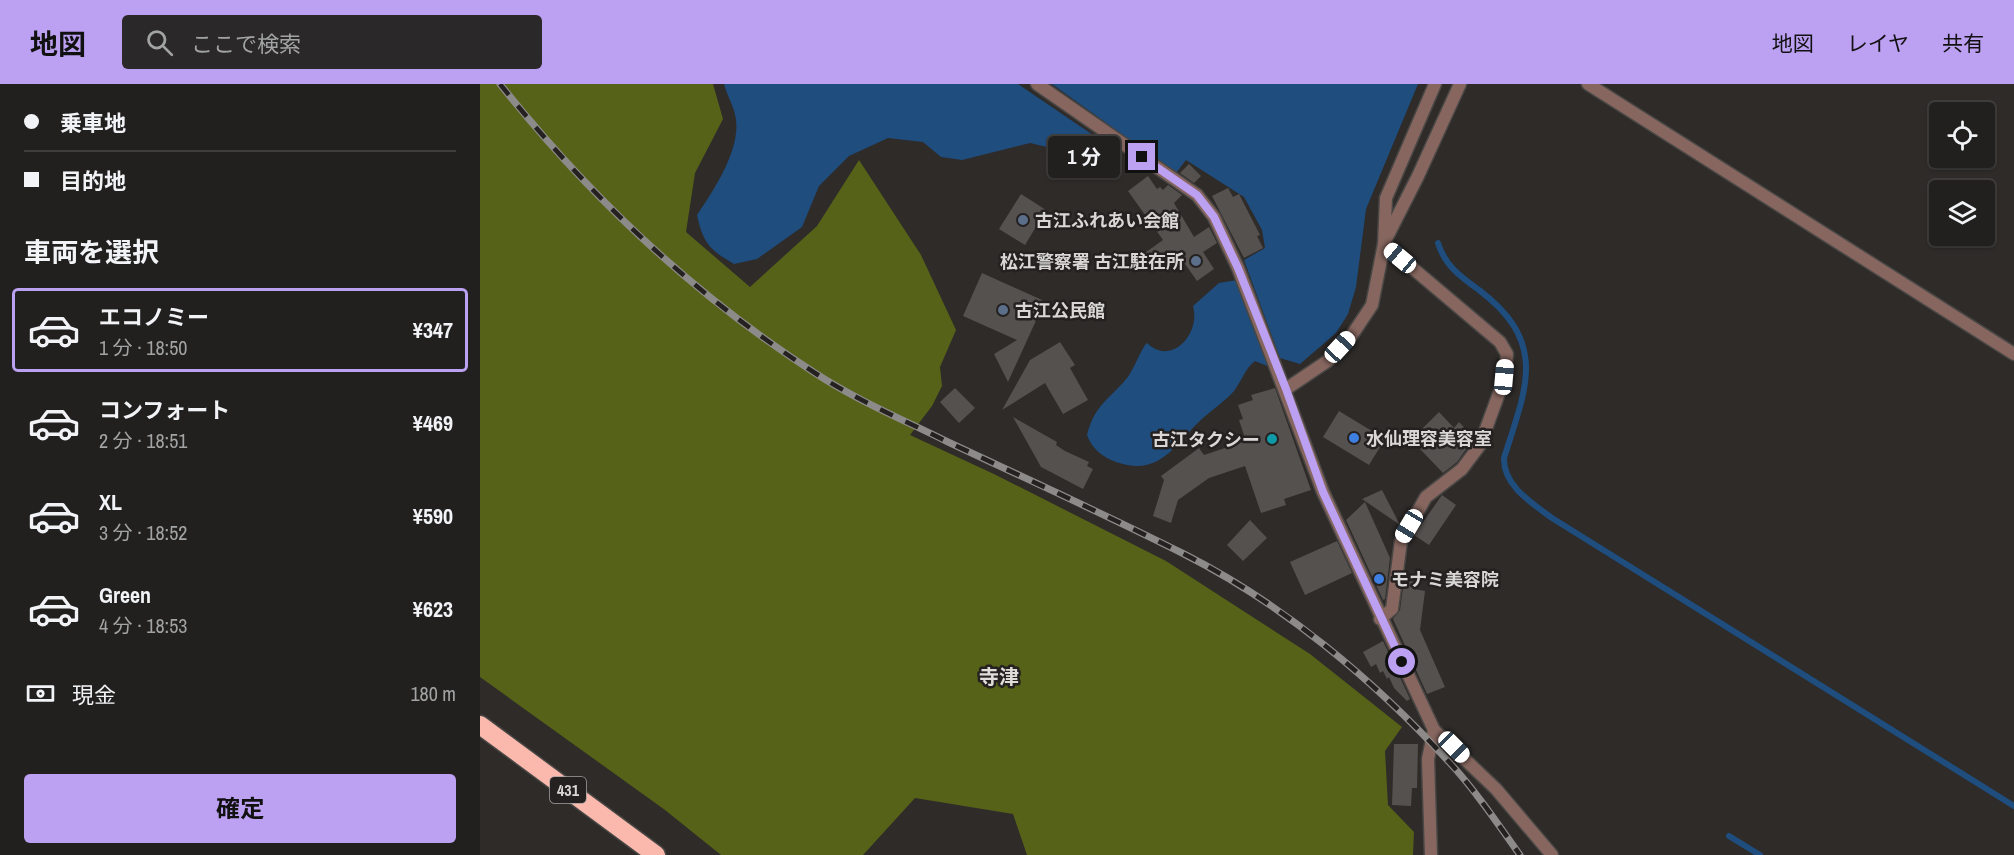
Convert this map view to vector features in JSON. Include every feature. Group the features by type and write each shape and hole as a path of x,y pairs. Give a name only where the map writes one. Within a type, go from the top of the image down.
{"highway":[{"name":"431","path":"480,725 656,855"}],"street":[{"path":"1037,84 1197,195 1214,217 1238,268 1286,389 1323,492 1380,619 1434,730 1496,789 1552,855"},
{"path":"1286,389 1329,360 1372,305 1384,243 1386,198 1435,84"},
{"path":"1384,243 1460,84"},
{"path":"1588,84 2014,354"},
{"path":"1380,619 1392,609 1401,540 1426,497 1462,469 1480,445 1504,377 1507,354 1500,342 1384,243"},
{"path":"1431,855 1428,759 1434,730"}],"green space":[{"path":"480,84 713,84 723,119 695,173 686,232 750,287 817,226 859,160 921,255 956,330 940,367 942,386 932,406 910,435 996,475 1166,561 1310,654 1402,727 1385,751 1388,805 1414,832 1413,855 1027,855 1013,814 915,798 863,855 721,855 665,810 480,677"}],"water":[{"path":"724,84 1018,84 1093,135 1078,158 1065,161 1051,148 1030,143 962,160 941,157 923,142 888,138 849,156 819,186 802,227 757,259 734,264 709,245 697,215 724,170 734,145 736,120"},
{"path":"1052,84 1418,84 1366,209 1356,287 1348,314 1336,333 1300,364 1280,358 1244,260 1265,248 1262,230 1244,197 1186,160 1176,173"},
{"path":"1237,280 1270,367 1255,361 1230,395 1156,462 1132,466 1116,462 1098,452 1087,435 1090,425 1098,409 1129,374 1145,345 1147,343 1156,349 1166,351 1175,349 1189,336 1193,327 1193,306 1219,283"}],"building":[{"path":"1189,164 1201,176 1194,183 1180,173"},
{"path":"1148,176 1157,189 1160,187 1163,190 1168,185 1182,195 1174,203 1194,237 1209,227 1217,243 1203,252 1214,269 1197,281 1178,254 1156,270 1151,269 1142,255 1163,240 1128,191"},
{"path":"1228,188 1233,197 1239,194 1260,235 1257,236 1263,248 1244,258 1212,196"},
{"name":"古江ふれあい会館","path":"1021,194 1046,210 1025,245 999,229"},
{"name":"古江公民館","path":"982,273 1042,300 1044,303 1008,382 994,354 1017,340 963,316"},
{"path":"1060,342 1075,365 1070,368 1088,400 1063,414 1045,383 1002,410 1030,360"},
{"path":"955,388 975,408 959,423 940,402"},
{"path":"1275,388 1311,490 1284,499 1286,505 1261,513 1245,466 1209,478 1178,500 1171,523 1153,516 1164,480 1161,476 1199,448 1204,455 1246,441 1239,420 1243,419 1238,405 1253,400 1251,395"},
{"name":"水仙理容美容室","path":"1339,411 1385,439 1369,465 1323,437"},
{"path":"1439,412 1454,428 1459,422 1474,438 1457,462 1443,473 1420,449 1427,442 1418,433"},
{"path":"1013,417 1057,442 1056,445 1065,451 1089,462 1087,466 1093,469 1083,489 1041,467"},
{"path":"1382,490 1400,525 1362,499"},
{"path":"1442,495 1456,505 1429,545 1414,535"},
{"path":"1365,502 1390,558 1385,599 1383,600 1346,520"},
{"path":"1250,520 1267,538 1243,561 1227,545"},
{"path":"1337,541 1352,573 1305,595 1290,562"},
{"path":"1404,580 1415,582 1414,589 1425,591 1420,630 1445,687 1427,694 1393,619 1400,610"},
{"path":"1383,641 1410,699 1407,701 1394,688 1389,677 1387,679 1383,671 1380,673 1376,664 1371,667 1363,652"},
{"path":"1394,744 1418,744 1417,788 1412,788 1411,806 1392,805"}],"waterway":[{"path":"1438,243 1454,270 1501,310 1516,329 1523,348 1526,368 1524,388 1504,458 1508,477 1520,493 1552,518 2014,806"},
{"path":"1729,836 1760,855"}],"railway":[{"path":"500,84 534,125 607,204 686,277 770,343 863,401 1184,554 1221,574 1292,620 1358,673 1420,732 1468,784 1520,855"}],"place":[{"name":"古江ふれあい会館","path":"1023,220"},
{"name":"松江警察署 古江駐在所","path":"1196,261"},
{"name":"古江公民館","path":"1003,310"},
{"name":"水仙理容美容室","path":"1354,438"},
{"name":"古江タクシー","path":"1272,439"},
{"name":"モナミ美容院","path":"1379,579"}],"district":[{"name":"寺津","path":"999,676"}],"route":[{"path":"1142,157 1197,195 1214,217 1238,268 1286,389 1323,492 1402,662"}]}
